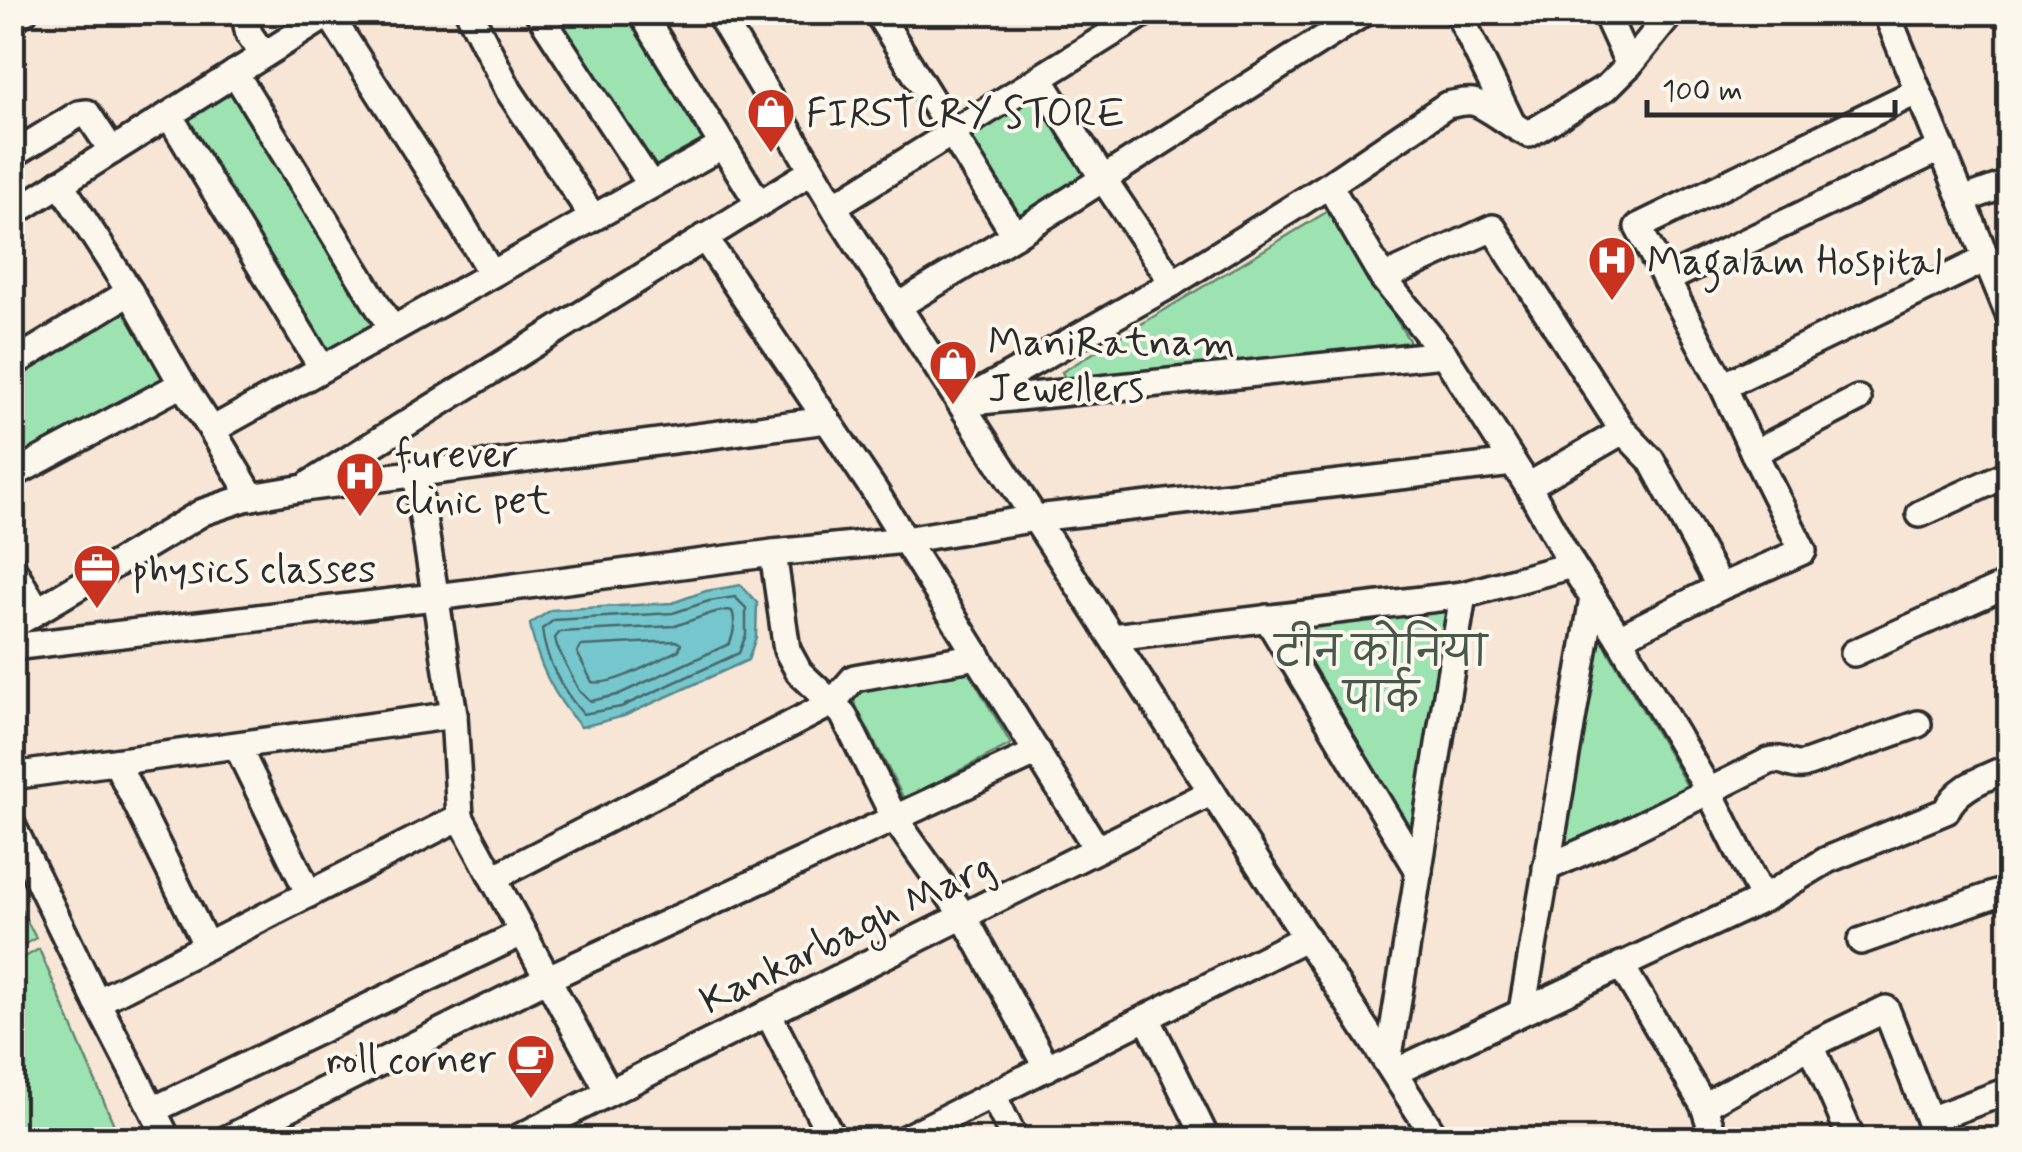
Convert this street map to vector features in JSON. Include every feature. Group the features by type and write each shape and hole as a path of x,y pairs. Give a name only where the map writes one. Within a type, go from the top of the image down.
{"street":[{"path":"12,20 24,12"},
{"path":"244,12 250,34 263,54"},
{"path":"538,12 651,185"},
{"path":"642,12 759,204"},
{"path":"718,12 834,206 1437,1140"},
{"path":"834,206 1146,12"},
{"path":"898,306 1104,180 1365,12"},
{"path":"1458,12 1515,129"},
{"path":"1605,12 1629,65"},
{"path":"961,403 1172,284 1447,106 1478,103 1529,134 1607,87 1672,12"},
{"path":"1886,12 2010,316"},
{"path":"12,214 330,13 491,274"},
{"path":"884,15 1015,235"},
{"path":"481,16 509,90 593,217"},
{"path":"235,73 392,329"},
{"path":"1040,79 1172,284"},
{"path":"1619,638 1803,551 1724,386 1638,227 1918,91"},
{"path":"12,155 79,114 87,113 112,150"},
{"path":"169,115 322,368"},
{"path":"212,430 722,146"},
{"path":"1666,280 1942,148"},
{"path":"304,488 812,171"},
{"path":"60,183 252,496"},
{"path":"1962,200 2010,183"},
{"path":"1329,185 1383,278 1444,354 1528,486 1709,791 1763,899"},
{"path":"1383,278 1493,228 1622,431 1651,460 1720,588"},
{"path":"704,237 905,540 1097,849"},
{"path":"1724,386 1986,259"},
{"path":"12,364 130,292"},
{"path":"961,403 1444,354"},
{"path":"12,475 182,384"},
{"path":"1754,453 1858,399"},
{"path":"12,626 203,512 252,496 827,420"},
{"path":"1528,486 1622,431"},
{"path":"12,647 905,540 1036,518 1512,464"},
{"path":"416,473 454,715 460,817 609,1092"},
{"path":"1920,514 2010,473"},
{"path":"773,554 787,650 799,672 843,714 895,819 963,915 1048,1068"},
{"path":"1112,637 1463,595 1572,565"},
{"path":"12,567 37,611"},
{"path":"1854,653 2010,583"},
{"path":"1391,1067 1463,595"},
{"path":"1522,1011 1593,598"},
{"path":"1267,618 1419,871"},
{"path":"493,878 832,703 854,678 978,656"},
{"path":"12,776 454,715"},
{"path":"1546,868 1777,758 1803,765 1918,724"},
{"path":"238,746 309,894"},
{"path":"225,1140 546,979 1038,752"},
{"path":"116,762 207,946"},
{"path":"1391,1067 1763,899 1826,860 1946,811 1962,790 2010,766"},
{"name":"Kankarbagh Marg","path":"514,1140 1212,792"},
{"path":"97,1002 460,817"},
{"path":"12,825 168,1140"},
{"path":"1861,941 2010,888"},
{"path":"153,1110 522,934"},
{"path":"902,1140 1307,938"},
{"path":"1620,965 1704,1106 1715,1140"},
{"path":"1704,1106 1811,1044 1886,1009 1933,1130 2010,1090"},
{"path":"768,1013 833,1140"},
{"path":"1147,1018 1207,1140"},
{"path":"1811,1044 1852,1140"},
{"path":"993,1095 1015,1140"}],"green space":[{"path":"545,13 625,13 707,142 653,168"},
{"path":"234,88 377,327 323,356 183,124"},
{"path":"1038,90 1091,175 1020,219 967,135"},
{"path":"1330,210 1410,342 1067,382 1062,372"},
{"path":"125,304 170,382 13,463 13,372"},
{"name":"टीन कोनिया पार्क","path":"1450,606 1415,818 1408,825 1284,629"},
{"name":"टीन कोनिया पार्क","path":"1596,630 1693,796 1560,854"},
{"path":"968,670 1011,744 904,799 854,702 857,691"},
{"path":"13,895 36,938 12,951"},
{"path":"39,949 120,1139 13,1139 13,964"}],"water":[{"path":"741,585 757,603 756,637 748,660 624,716 581,727 555,692 542,666 530,624 551,610 672,603 706,591"}],"place":[{"name":"FIRSTCRY STORE","path":"771,154"},
{"name":"Magalam Hospital","path":"1612,302"},
{"name":"ManiRatnam Jewellers","path":"953,406"},
{"name":"furever clinic pet","path":"360,518"},
{"name":"physics classes","path":"97,610"},
{"name":"roll corner","path":"531,1100"}]}
